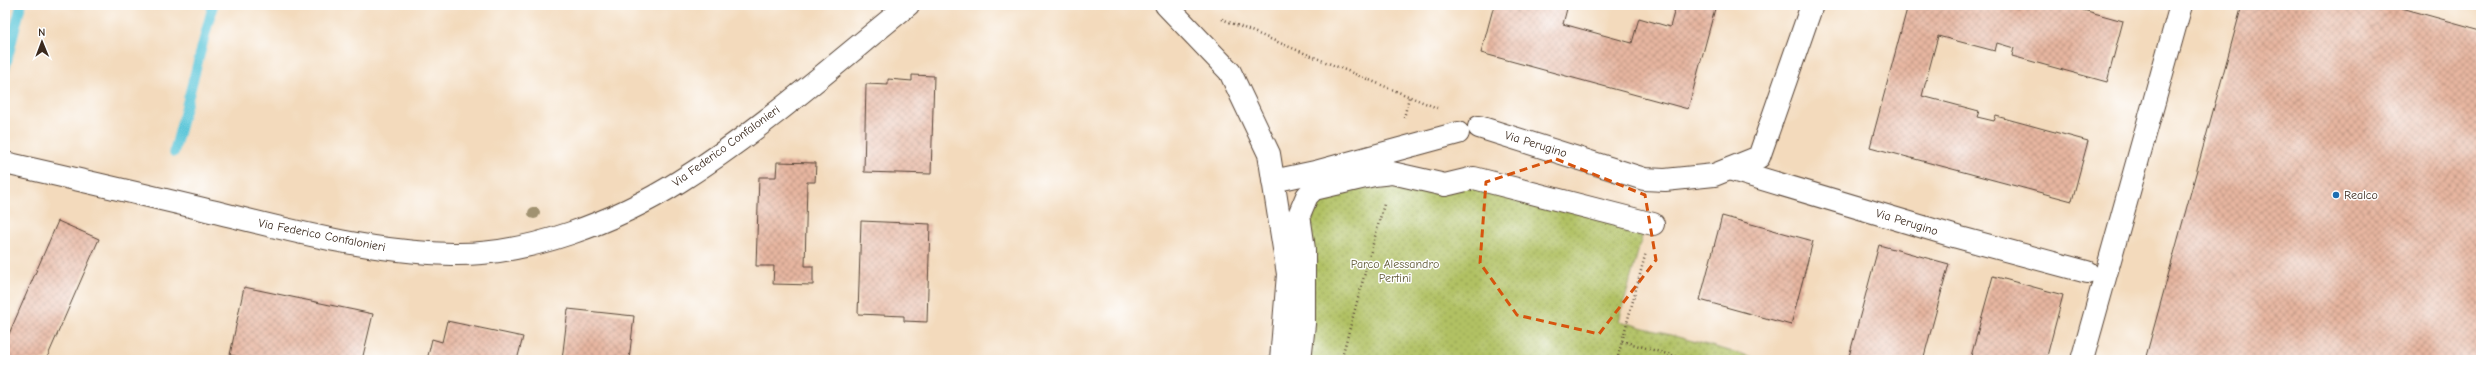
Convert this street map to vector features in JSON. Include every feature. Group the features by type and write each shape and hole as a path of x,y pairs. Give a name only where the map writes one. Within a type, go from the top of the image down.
{"street":[{"name":"Via Federico Confalonieri","path":"5,163 307,235 378,248 453,254 509,248 575,231 621,212 680,181 752,129 908,5"},
{"path":"1166,5 1230,72 1269,154 1288,274 1281,360"},
{"name":"Via Perugino","path":"1480,127 1644,179 1665,180 1707,176 1729,169 1759,157 1812,5"},
{"path":"2082,360 2181,5"},
{"path":"1273,180 1315,172 1458,133"},
{"name":"Via Perugino","path":"1729,169 1956,237 2087,272"},
{"path":"1300,360 1304,324 1304,250 1299,215 1307,196 1314,190 1330,185 1392,173 1445,185 1474,178 1654,224"}],"path":[{"path":"1217,14 1222,19 1480,127"},
{"path":"1397,149 1409,97"},
{"path":"1341,360 1392,173"},
{"path":"1617,360 1654,224"},
{"path":"1622,341 1688,360"}],"highlighted area":[{"path":"1556,159 1645,195 1656,260 1599,334 1517,315 1480,263 1486,182"}],"green space":[{"name":"Parco Alessandro Pertini","path":"1379,176 1477,184 1645,226 1619,321 1763,360 1303,360 1309,197"}],"building":[{"path":"1494,5 1568,5 1563,24 1632,43 1639,18 1670,27 1676,5 1716,5 1688,109 1481,53"},
{"path":"1908,5 2065,5 2123,21 2107,82 2012,56 2014,48 1997,43 1995,51 1938,36 1922,96 1979,111 1977,117 1994,121 1996,116 2088,141 2072,201 1870,147"},
{"name":"Realco","path":"2242,5 2391,5 2481,30 2481,360 2145,360"},
{"path":"912,75 934,76 931,174 864,172 866,84 888,85 888,79 912,81"},
{"path":"777,162 816,163 815,182 807,182 805,266 813,266 813,285 773,284 774,266 756,266 759,177 776,177"},
{"path":"1722,216 1813,241 1791,325 1700,300"},
{"path":"58,221 99,239 46,360 5,360 5,343"},
{"path":"861,221 930,224 927,322 904,321 904,316 858,314"},
{"path":"1879,245 1949,264 1923,360 1848,360"},
{"path":"1993,276 2063,295 2046,360 1970,360"},
{"path":"244,287 373,314 362,360 254,360 230,355"},
{"path":"568,309 634,316 629,360 562,360"},
{"path":"447,321 523,337 517,360 427,360 432,339 442,342"}],"waterway":[{"path":"5,69 21,5"},
{"path":"174,152 213,5"}],"place":[{"name":"Realco","path":"2336,195"}]}
